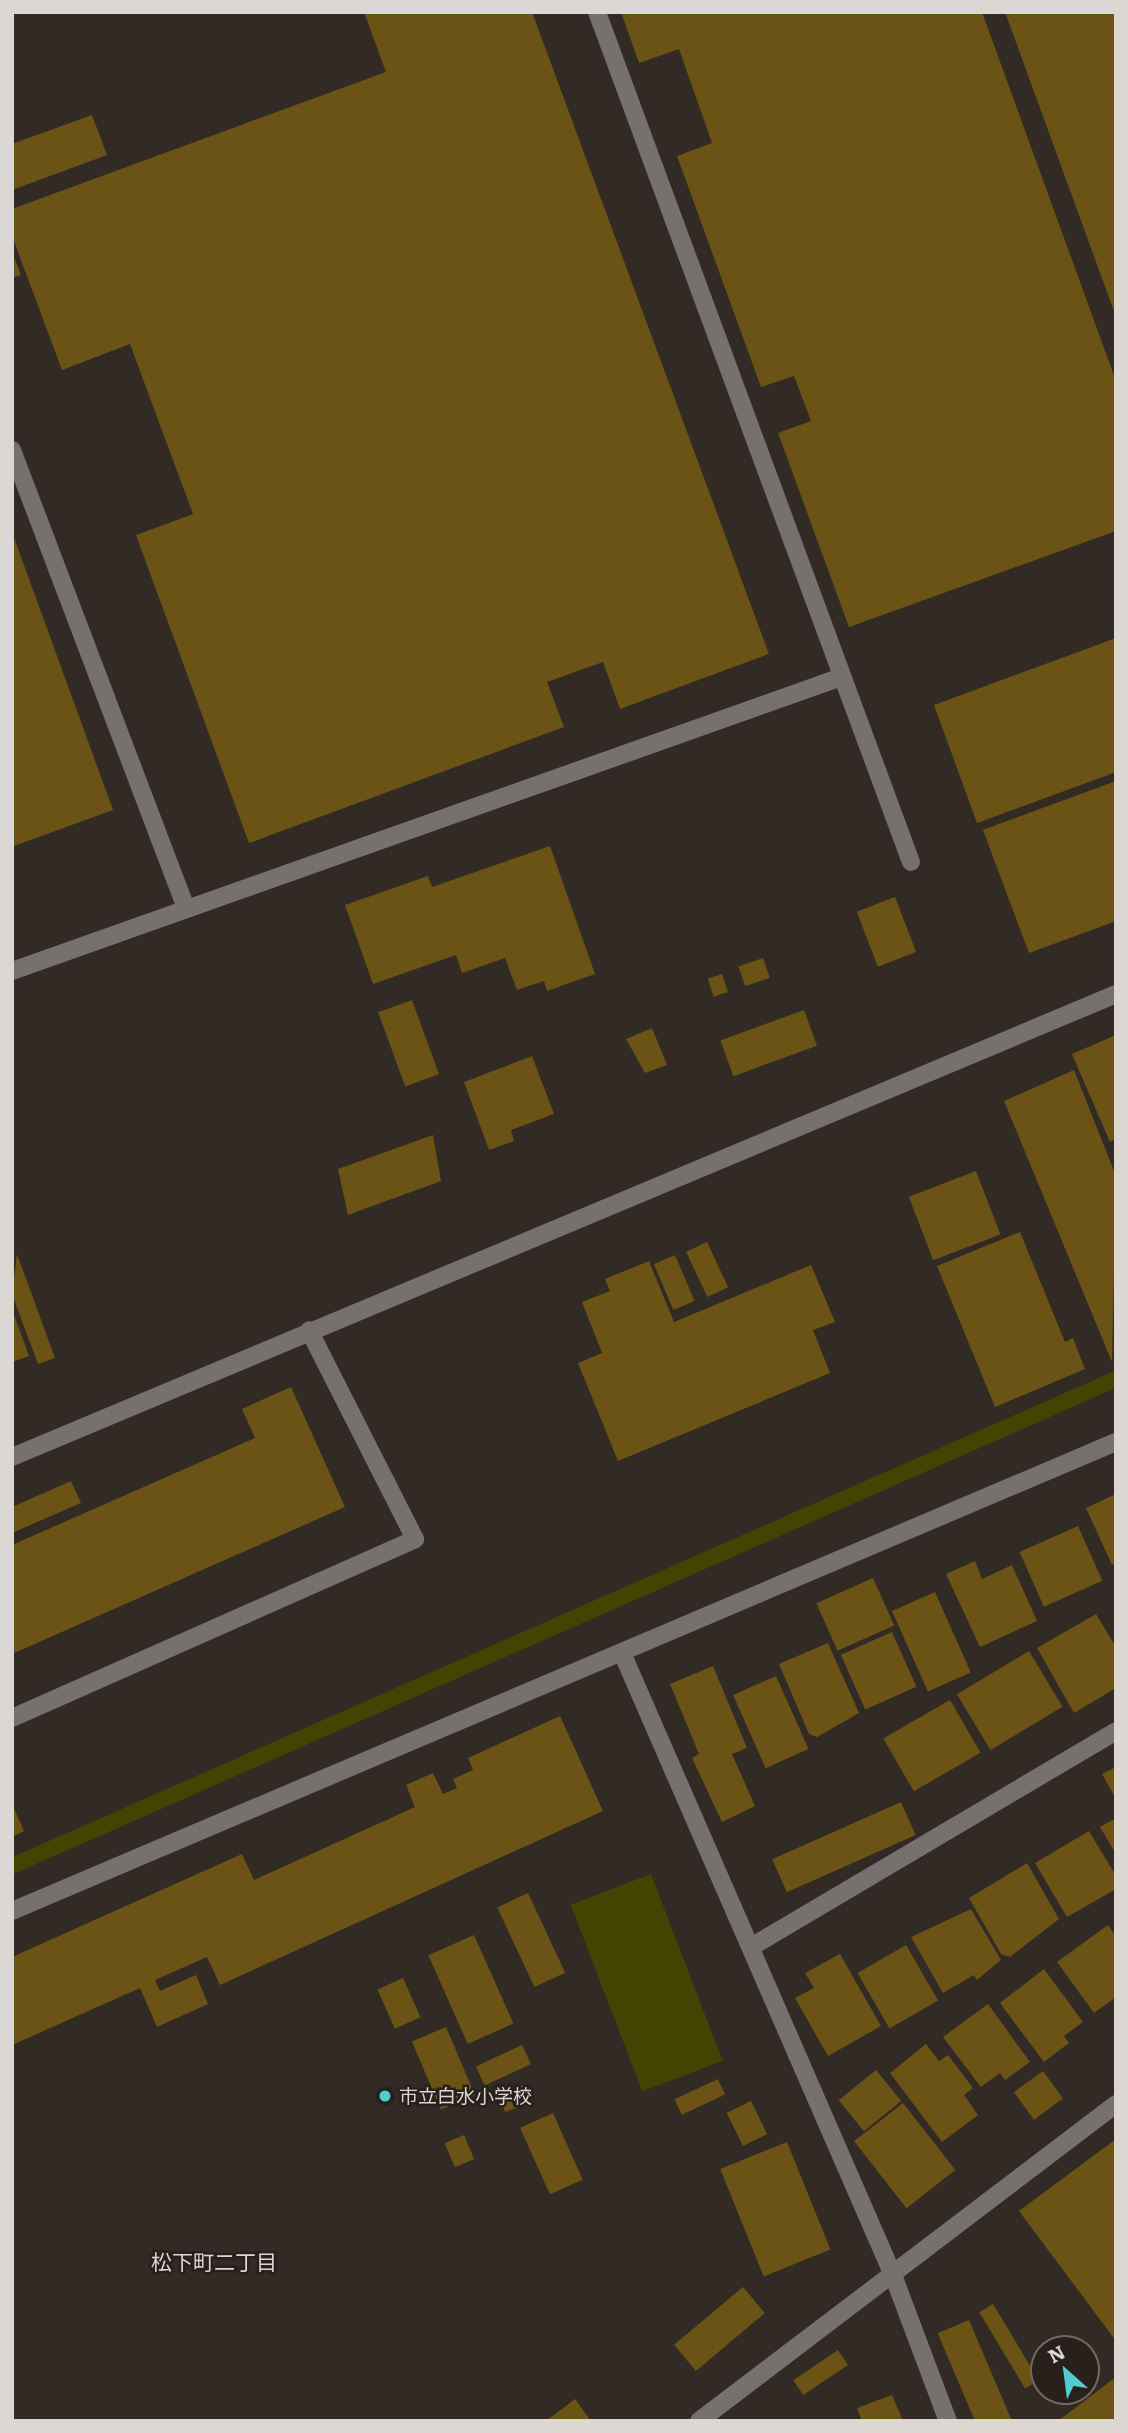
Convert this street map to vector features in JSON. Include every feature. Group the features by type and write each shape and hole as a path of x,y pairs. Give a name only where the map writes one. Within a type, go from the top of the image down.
{"street":[{"path":"597,12 839,678 911,862"},
{"path":"12,450 186,909"},
{"path":"12,971 839,678"},
{"path":"12,1457 309,1330 1116,994"},
{"path":"12,1718 415,1539 309,1330"},
{"path":"12,1911 623,1655 1116,1442"},
{"path":"623,1655 893,2275 948,2421"},
{"path":"751,1947 1116,1731"},
{"path":"699,2421 1116,2104"}],"shaded area":[{"path":"651,1874 723,2061 642,2092 571,1905"}],"building":[{"path":"364,12 532,12 769,654 620,709 603,662 547,682 564,727 249,843 136,535 193,514 130,344 62,370 12,236 12,209 386,72"},
{"path":"621,12 982,12 1116,381 1116,531 849,627 778,433 811,421 794,376 761,387 677,156 712,143 679,49 639,63"},
{"path":"1005,12 1116,12 1116,314 1115,314"},
{"path":"92,115 107,155 12,190 12,144"},
{"path":"12,252 21,275 12,278"},
{"path":"13,535 113,810 14,846 12,842"},
{"path":"1116,638 1116,772 977,823 934,705"},
{"path":"1116,781 1116,921 1029,953 983,830"},
{"path":"550,846 595,974 547,991 544,981 517,990 505,958 462,973 456,955 373,984 345,905 428,876 432,887"},
{"path":"895,897 916,952 878,967 857,912"},
{"path":"763,958 770,978 745,986 738,966"},
{"path":"722,974 728,992 714,997 708,979"},
{"path":"412,1000 439,1074 405,1087 378,1012"},
{"path":"804,1010 817,1046 733,1076 720,1040"},
{"path":"652,1028 667,1065 645,1073 626,1039"},
{"path":"1116,1035 1116,1139 1110,1142 1072,1054"},
{"path":"532,1056 554,1114 511,1130 514,1141 489,1150 464,1082"},
{"path":"1074,1070 1116,1176 1112,1362 1004,1101"},
{"path":"433,1135 441,1181 348,1215 338,1169"},
{"path":"976,1171 1000,1234 933,1260 909,1197"},
{"path":"1020,1232 1065,1342 1073,1338 1085,1369 995,1407 937,1266"},
{"path":"707,1242 728,1287 707,1297 686,1252"},
{"path":"17,1254 55,1358 38,1364 12,1294"},
{"path":"675,1255 695,1301 673,1310 654,1264"},
{"path":"649,1261 674,1322 811,1265 835,1322 813,1330 830,1373 618,1461 578,1363 602,1353 582,1302 610,1291 605,1279"},
{"path":"12,1309 29,1356 12,1362"},
{"path":"291,1387 345,1507 12,1654 12,1545 255,1438 242,1409"},
{"path":"71,1481 81,1503 12,1533 12,1507"},
{"path":"1116,1494 1116,1563 1112,1565 1086,1508"},
{"path":"1078,1526 1102,1581 1044,1607 1020,1552"},
{"path":"975,1561 982,1579 1012,1565 1037,1621 980,1647 946,1574"},
{"path":"873,1578 894,1626 838,1651 816,1603"},
{"path":"935,1592 971,1672 928,1692 892,1611"},
{"path":"1096,1614 1116,1647 1116,1688 1074,1713 1037,1648"},
{"path":"892,1632 916,1687 865,1710 841,1655"},
{"path":"828,1643 859,1713 817,1737 809,1734 779,1664"},
{"path":"1029,1651 1062,1707 990,1750 957,1694"},
{"path":"713,1666 747,1748 732,1754 755,1806 722,1822 692,1758 699,1754 670,1684"},
{"path":"776,1676 809,1749 766,1768 733,1695"},
{"path":"950,1700 980,1753 914,1791 883,1738"},
{"path":"560,1716 603,1811 220,1985 207,1957 155,1980 160,1991 196,1975 208,2004 157,2027 140,1988 12,2045 12,1957 242,1854 254,1880 415,1807 406,1785 433,1773 443,1794 457,1788 453,1779 473,1770 468,1758"},
{"path":"1116,1767 1116,1799 1102,1774"},
{"path":"901,1802 916,1835 787,1892 772,1859"},
{"path":"12,1804 24,1831 12,1837"},
{"path":"1116,1818 1116,1854 1100,1827"},
{"path":"1089,1831 1116,1876 1116,1889 1067,1917 1035,1863"},
{"path":"1027,1863 1059,1919 1010,1957 1001,1954 969,1898"},
{"path":"528,1893 565,1973 534,1987 497,1907"},
{"path":"971,1909 1001,1960 977,1980 974,1975 943,1993 911,1937"},
{"path":"1108,1925 1116,1937 1116,1997 1094,2013 1057,1962"},
{"path":"474,1935 513,2024 468,2044 428,1955"},
{"path":"906,1945 938,2000 890,2028 858,1973"},
{"path":"840,1954 881,2026 828,2056 795,1998 814,1988 805,1973"},
{"path":"1044,1969 1083,2022 1064,2036 1069,2043 1044,2062 1000,2003"},
{"path":"403,1978 420,2017 395,2029 377,1989"},
{"path":"988,2004 1030,2062 1005,2080 1000,2073 981,2087 943,2037"},
{"path":"446,2027 475,2095 441,2110 412,2041"},
{"path":"926,2044 939,2061 948,2055 973,2088 964,2095 978,2115 942,2142 890,2073"},
{"path":"522,2045 531,2064 485,2086 476,2067"},
{"path":"876,2070 901,2101 864,2131 839,2100"},
{"path":"1043,2071 1063,2099 1034,2120 1014,2092"},
{"path":"718,2079 725,2094 682,2115 674,2099"},
{"path":"523,2085 530,2103 505,2112 500,2095"},
{"path":"751,2101 767,2134 743,2146 727,2113"},
{"path":"903,2103 955,2170 906,2208 854,2141"},
{"path":"553,2113 583,2180 550,2194 520,2128"},
{"path":"464,2135 474,2159 455,2167 445,2143"},
{"path":"1116,2139 1116,2341 1019,2211"},
{"path":"787,2142 830,2250 764,2277 720,2169"},
{"path":"743,2287 765,2313 696,2371 674,2345"},
{"path":"993,2304 1030,2366 1030,2386 1025,2389 979,2312"},
{"path":"969,2320 1012,2420 975,2421 938,2333"},
{"path":"838,2350 848,2365 803,2395 793,2380"},
{"path":"1116,2377 1116,2421 1058,2421 1079,2405 1100,2405 1100,2389"},
{"path":"892,2395 903,2421 862,2421 857,2408"},
{"path":"575,2399 591,2421 546,2421"}],"waterway":[{"path":"12,1866 1116,1379"}],"place":[{"name":"市立白水小学校","path":"385,2096"}],"district":[{"name":"松下町二丁目","path":"214,2261"}]}
